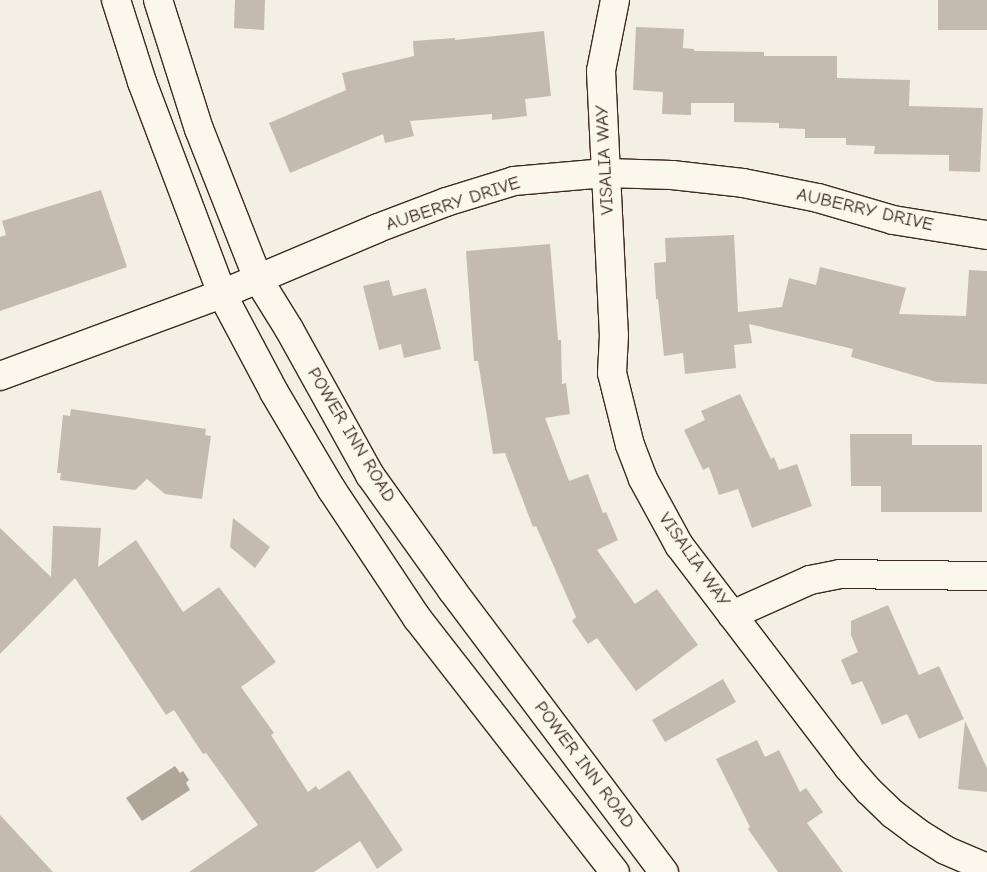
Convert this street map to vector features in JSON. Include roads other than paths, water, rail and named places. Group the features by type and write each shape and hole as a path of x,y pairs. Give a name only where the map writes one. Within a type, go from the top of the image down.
{"street":[{"path":"116,0 142,82 222,294 274,392 307,449 391,582 615,872"},
{"name":"POWER INN ROAD","path":"158,0 199,129 258,279 289,329 370,475 452,590 664,872"},
{"name":"VISALIA WAY","path":"614,0 601,71 614,335 612,373 622,418 643,479 679,545 869,791 893,814 918,833 946,850 987,868"},
{"name":"AUBERRY DRIVE","path":"0,376 222,294 378,228 446,202 514,181 606,173 672,175 743,183 818,198 893,220 987,235"},
{"path":"732,615 810,580 840,574 987,576"}]}
